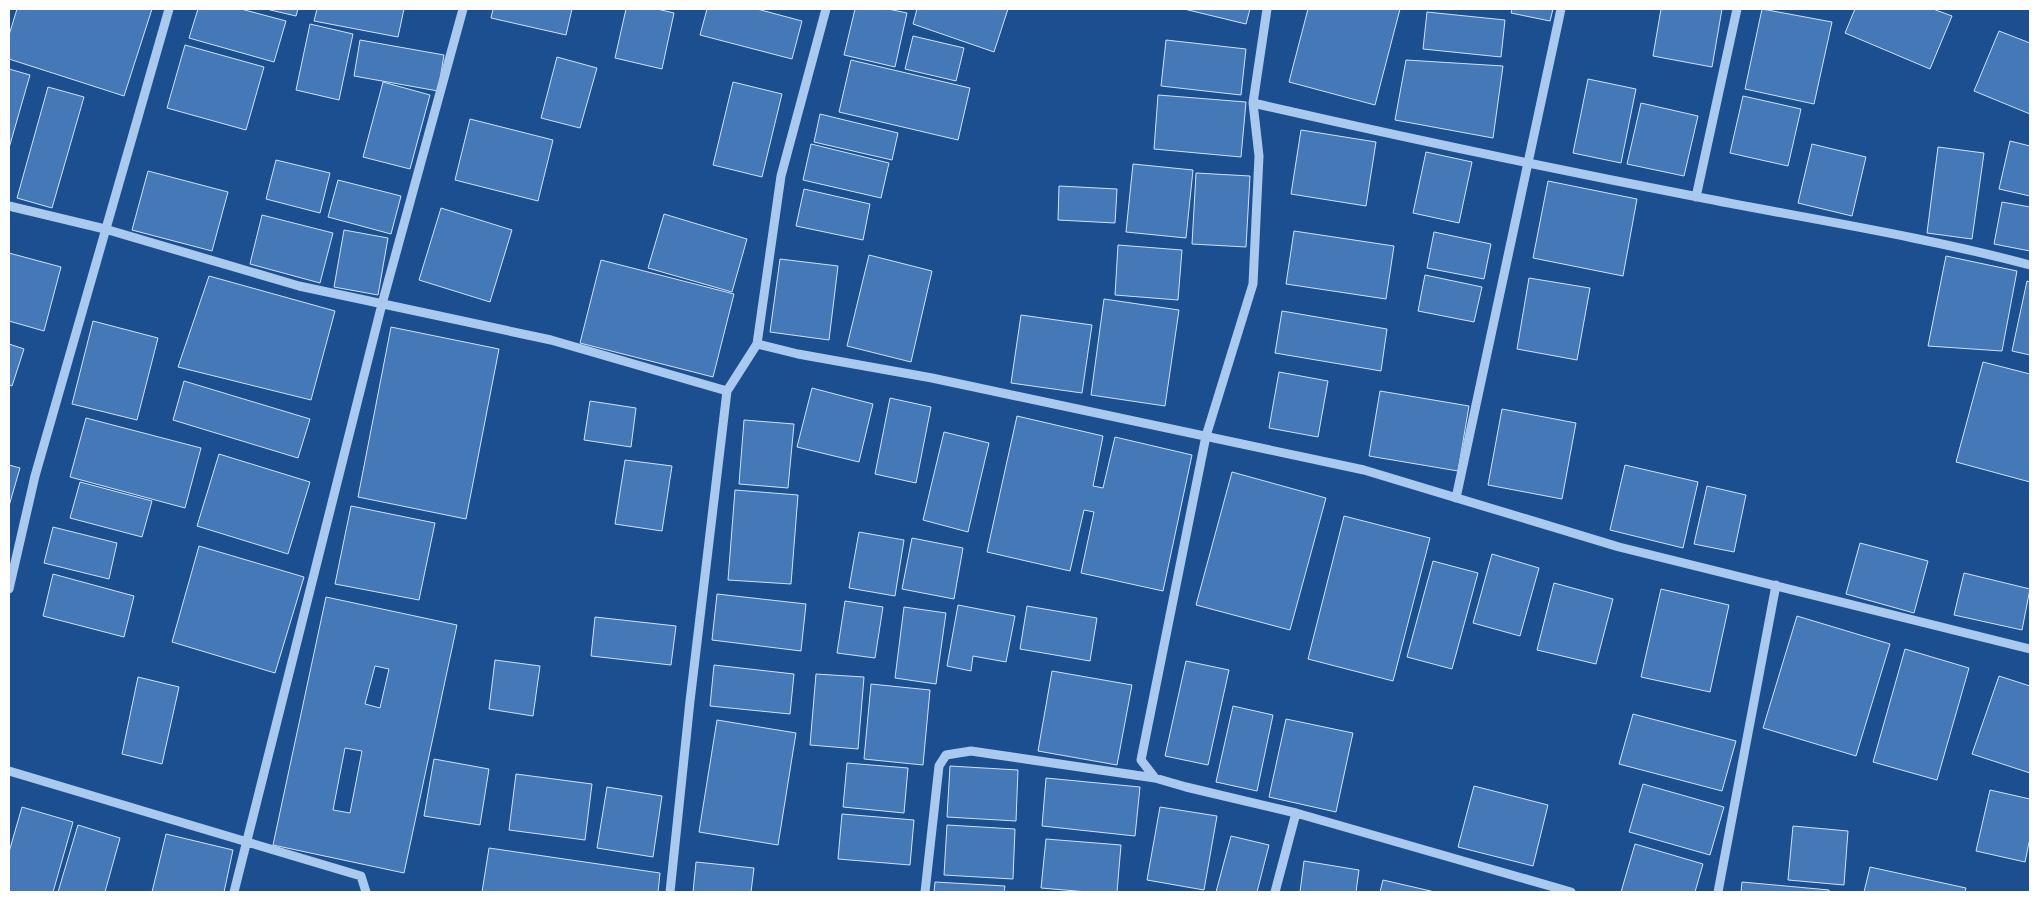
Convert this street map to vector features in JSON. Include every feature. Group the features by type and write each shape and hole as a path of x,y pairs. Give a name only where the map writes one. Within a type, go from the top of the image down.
{"street":[{"path":"9,588 35,476 104,229 169,9"},
{"path":"234,892 382,304 463,9"},
{"path":"670,892 690,701 727,391 756,344 781,176 826,9"},
{"path":"1155,778 1141,760 1206,436 1253,284 1259,156 1253,103 1267,9"},
{"path":"1456,498 1561,9"},
{"path":"1696,197 1737,9"},
{"path":"1253,103 1529,163 1974,250 2030,265"},
{"path":"9,206 104,229 299,286 551,340 727,391"},
{"path":"756,344 798,354 932,378 1364,470 1619,547 2030,649"},
{"path":"1718,892 1776,585"},
{"path":"926,892 939,766 946,755 971,751 1155,778 1296,813 1571,892"},
{"path":"9,771 361,876 366,892"},
{"path":"1275,892 1296,813"}],"building":[{"path":"17,9 152,9 124,96 9,59 9,35"},
{"path":"198,9 241,9 286,21 274,62 189,38"},
{"path":"266,9 298,9 296,16"},
{"path":"317,9 404,9 398,37 314,21"},
{"path":"493,9 572,9 566,35 491,18"},
{"path":"626,9 657,9 674,13 662,69 615,58"},
{"path":"707,9 757,9 802,21 792,59 700,35"},
{"path":"855,9 888,9 907,13 895,67 844,55"},
{"path":"917,9 1008,9 994,52 913,24"},
{"path":"1184,9 1250,9 1246,24"},
{"path":"1308,9 1400,9 1375,105 1289,82"},
{"path":"1512,9 1553,9 1550,21 1511,13"},
{"path":"1661,9 1722,9 1712,67 1653,56"},
{"path":"1762,9 1832,22 1814,104 1745,89"},
{"path":"1855,9 1933,9 1952,16 1930,69 1845,33"},
{"path":"1427,12 1505,20 1501,57 1423,49"},
{"path":"310,24 353,34 339,100 296,90"},
{"path":"1999,31 2030,43 2030,114 1974,91"},
{"path":"913,36 964,48 956,81 905,69"},
{"path":"360,40 444,55 438,91 354,76"},
{"path":"1166,40 1246,49 1241,95 1161,86"},
{"path":"185,45 264,67 246,130 167,108"},
{"path":"557,57 597,68 580,128 541,118"},
{"path":"851,60 970,88 958,140 839,112"},
{"path":"1406,60 1503,66 1493,138 1395,120"},
{"path":"9,69 30,75 9,148"},
{"path":"1588,79 1636,89 1621,163 1573,153"},
{"path":"383,82 430,95 410,169 363,157"},
{"path":"733,82 782,94 762,177 713,165"},
{"path":"48,87 84,97 52,208 17,198"},
{"path":"1158,95 1246,102 1241,157 1154,149"},
{"path":"1743,96 1801,109 1788,166 1730,153"},
{"path":"1641,103 1698,116 1684,176 1627,164"},
{"path":"820,114 898,133 892,160 814,142"},
{"path":"470,119 553,140 538,201 455,180"},
{"path":"1301,130 1376,142 1366,206 1291,194"},
{"path":"2010,141 2030,146 2030,196 1999,189"},
{"path":"811,144 889,163 881,198 803,180"},
{"path":"1812,144 1866,157 1852,216 1798,203"},
{"path":"1938,147 1984,153 1972,239 1927,233"},
{"path":"1426,152 1472,162 1459,223 1413,213"},
{"path":"276,160 330,173 320,213 266,199"},
{"path":"1133,164 1193,170 1186,238 1126,232"},
{"path":"148,171 228,192 212,251 132,230"},
{"path":"1196,173 1250,176 1246,247 1192,244"},
{"path":"338,180 401,196 391,234 328,217"},
{"path":"1548,181 1637,199 1623,276 1533,258"},
{"path":"1059,186 1117,189 1115,223 1058,220"},
{"path":"804,189 870,204 863,240 796,226"},
{"path":"2002,202 2030,207 2030,251 1994,244"},
{"path":"441,208 512,230 490,302 419,280"},
{"path":"664,214 747,239 732,292 648,268"},
{"path":"262,215 333,233 320,283 250,264"},
{"path":"344,230 388,238 378,295 334,287"},
{"path":"1294,231 1394,246 1386,299 1286,284"},
{"path":"1434,232 1491,244 1484,279 1427,268"},
{"path":"1118,245 1182,250 1178,300 1115,295"},
{"path":"9,253 61,267 44,331 9,321"},
{"path":"869,255 932,271 911,362 847,346"},
{"path":"1946,256 2017,271 2002,351 1928,346"},
{"path":"780,259 838,266 829,340 770,332"},
{"path":"601,260 734,294 713,377 580,343"},
{"path":"1425,275 1482,287 1474,322 1418,311"},
{"path":"209,276 335,311 311,400 178,367"},
{"path":"1529,278 1590,288 1577,360 1517,349"},
{"path":"2027,281 2030,282 2030,355 2012,351"},
{"path":"1104,299 1179,310 1165,406 1091,395"},
{"path":"1282,311 1387,329 1381,371 1275,353"},
{"path":"1021,315 1092,325 1082,393 1011,383"},
{"path":"93,321 158,338 137,420 72,404"},
{"path":"391,327 499,349 466,519 358,497"},
{"path":"9,344 24,349 12,386 9,385"},
{"path":"1983,362 2030,374 2030,482 1956,462"},
{"path":"1279,372 1328,381 1318,437 1269,428"},
{"path":"184,381 310,419 298,458 173,420"},
{"path":"812,388 873,404 859,462 797,447"},
{"path":"1380,391 1469,406 1458,471 1369,456"},
{"path":"890,398 931,407 916,483 875,474"},
{"path":"590,401 636,408 631,447 584,440"},
{"path":"1502,409 1576,423 1562,499 1488,485"},
{"path":"1017,416 1103,436 1093,486 1103,488 1115,437 1192,455 1163,591 1081,573 1094,512 1084,510 1070,571 987,552"},
{"path":"86,418 201,448 185,508 70,477"},
{"path":"744,420 794,424 788,488 739,484"},
{"path":"944,432 989,443 968,532 923,520"},
{"path":"219,454 310,482 288,554 197,526"},
{"path":"625,460 672,466 662,531 615,524"},
{"path":"9,465 20,468 9,506"},
{"path":"1625,465 1698,482 1683,548 1610,530"},
{"path":"1232,472 1326,498 1290,630 1196,605"},
{"path":"80,482 152,501 142,537 70,518"},
{"path":"1707,486 1746,495 1734,552 1694,544"},
{"path":"735,490 798,495 791,584 728,580"},
{"path":"351,506 435,523 419,600 335,584"},
{"path":"1344,516 1430,538 1393,681 1308,659"},
{"path":"53,527 117,543 109,579 44,563"},
{"path":"859,532 904,540 895,596 849,588"},
{"path":"912,538 963,548 954,599 902,589"},
{"path":"1860,543 1928,561 1914,613 1846,594"},
{"path":"199,546 304,577 275,673 172,642"},
{"path":"1492,554 1539,568 1520,636 1473,623"},
{"path":"1433,561 1478,573 1452,669 1407,657"},
{"path":"1964,573 2030,589 2022,630 1954,615"},
{"path":"53,574 134,596 124,637 43,616"},
{"path":"1554,583 1613,599 1596,664 1537,650"},
{"path":"1661,589 1729,605 1710,692 1641,677"},
{"path":"717,594 806,604 801,651 712,640"},
{"path":"326,597 457,625 404,873 273,845","holes":["375,666 389,669 380,708 365,704","345,748 362,751 350,813 333,810"]},
{"path":"845,601 883,607 875,658 837,653"},
{"path":"958,605 1015,616 1006,662 973,656 971,671 947,666"},
{"path":"1027,606 1097,618 1090,661 1020,649"},
{"path":"904,607 946,613 936,684 895,678"},
{"path":"1797,616 1890,644 1856,756 1763,728"},
{"path":"595,617 676,626 671,665 591,656"},
{"path":"1905,649 1969,668 1937,780 1873,762"},
{"path":"495,660 540,666 533,716 489,709"},
{"path":"1186,661 1229,670 1208,765 1165,756"},
{"path":"714,665 794,674 790,714 710,706"},
{"path":"1052,671 1132,685 1117,765 1038,751"},
{"path":"816,674 864,677 858,749 810,745"},
{"path":"1999,676 2030,686 2030,773 1972,754"},
{"path":"138,677 179,687 162,764 122,754"},
{"path":"871,684 930,690 923,765 864,759"},
{"path":"1233,706 1273,715 1257,791 1216,782"},
{"path":"1633,714 1736,741 1722,791 1619,764"},
{"path":"1286,719 1353,733 1336,812 1269,797"},
{"path":"717,720 796,733 778,845 699,832"},
{"path":"434,759 489,769 480,825 424,816"},
{"path":"847,763 908,768 904,813 843,807"},
{"path":"950,766 1018,770 1016,821 947,817"},
{"path":"516,774 592,784 585,840 509,830"},
{"path":"1046,778 1140,787 1135,836 1042,826"},
{"path":"1643,784 1724,807 1710,855 1629,832"},
{"path":"1474,786 1548,805 1533,866 1458,847"},
{"path":"607,787 662,796 653,857 597,848"},
{"path":"1990,790 2030,799 2030,838 2025,862 1976,851"},
{"path":"22,807 73,822 53,892 9,892 9,852"},
{"path":"1160,807 1217,816 1204,890 1147,880"},
{"path":"842,814 914,820 910,865 838,859"},
{"path":"78,825 120,838 105,892 58,892"},
{"path":"947,825 1015,829 1013,879 944,875"},
{"path":"1793,826 1848,831 1844,885 1788,880"},
{"path":"166,834 233,850 224,892 152,892"},
{"path":"1231,836 1269,845 1257,892 1216,892"},
{"path":"1046,839 1121,845 1117,892 1088,892 1041,888"},
{"path":"1635,844 1703,864 1695,892 1621,892"},
{"path":"489,848 660,873 658,892 482,892"},
{"path":"1304,861 1359,870 1356,892 1300,892"},
{"path":"696,862 754,868 751,892 693,892"},
{"path":"1870,867 1966,888 1965,892 1864,892"},
{"path":"1383,880 1435,892 1380,892"},
{"path":"935,882 1005,886 1004,892 934,892"},
{"path":"1742,882 1829,890 1829,892 1741,892"}]}
